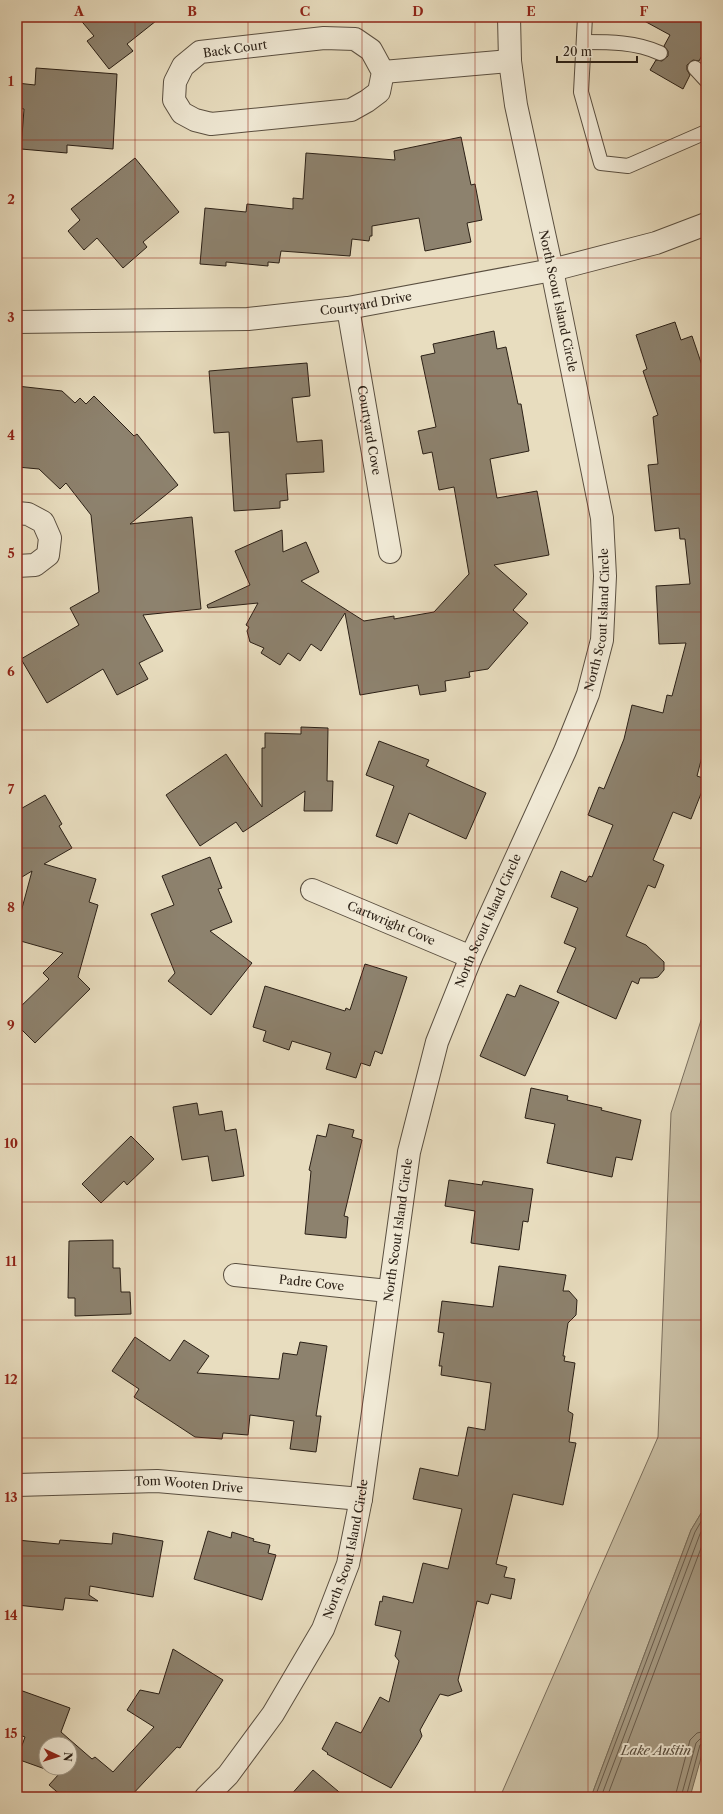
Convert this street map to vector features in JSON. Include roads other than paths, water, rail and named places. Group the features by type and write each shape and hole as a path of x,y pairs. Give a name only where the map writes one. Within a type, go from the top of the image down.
{"street":[{"name":"North Scout Island Circle","path":"206,1797 228,1775 273,1714 323,1629 348,1564 361,1499 388,1291 409,1152 437,1042 471,957 565,751 588,694 602,640 605,576 602,518 552,270 516,105 510,61 509,17"},
{"name":"Back Court","path":"324,38 355,39 372,50 383,72 379,92 351,110 211,124 194,120 182,113 174,100 175,82 183,66 200,52 324,38"},
{"path":"383,72 510,61"},
{"name":"Courtyard Drive","path":"17,322 248,319 348,308 552,270 656,243 706,224"},
{"name":"Courtyard Cove","path":"348,308 390,552"},
{"path":"17,513 28,514 43,522 50,538 48,556 35,565 17,566"},
{"name":"Cartwright Cove","path":"312,890 471,957"},
{"name":"Padre Cove","path":"235,1275 388,1291"},
{"name":"Tom Wooten Drive","path":"17,1485 157,1480 361,1499"}],"lane":[{"path":"585,17 581,92 601,163 628,166 706,132"},
{"path":"584,42 617,42 648,48 660,53"},
{"path":"695,68 706,80"}],"water":[{"name":"Lake Austin","path":"706,1505 706,1740 690,1797 591,1797 691,1530"}]}
